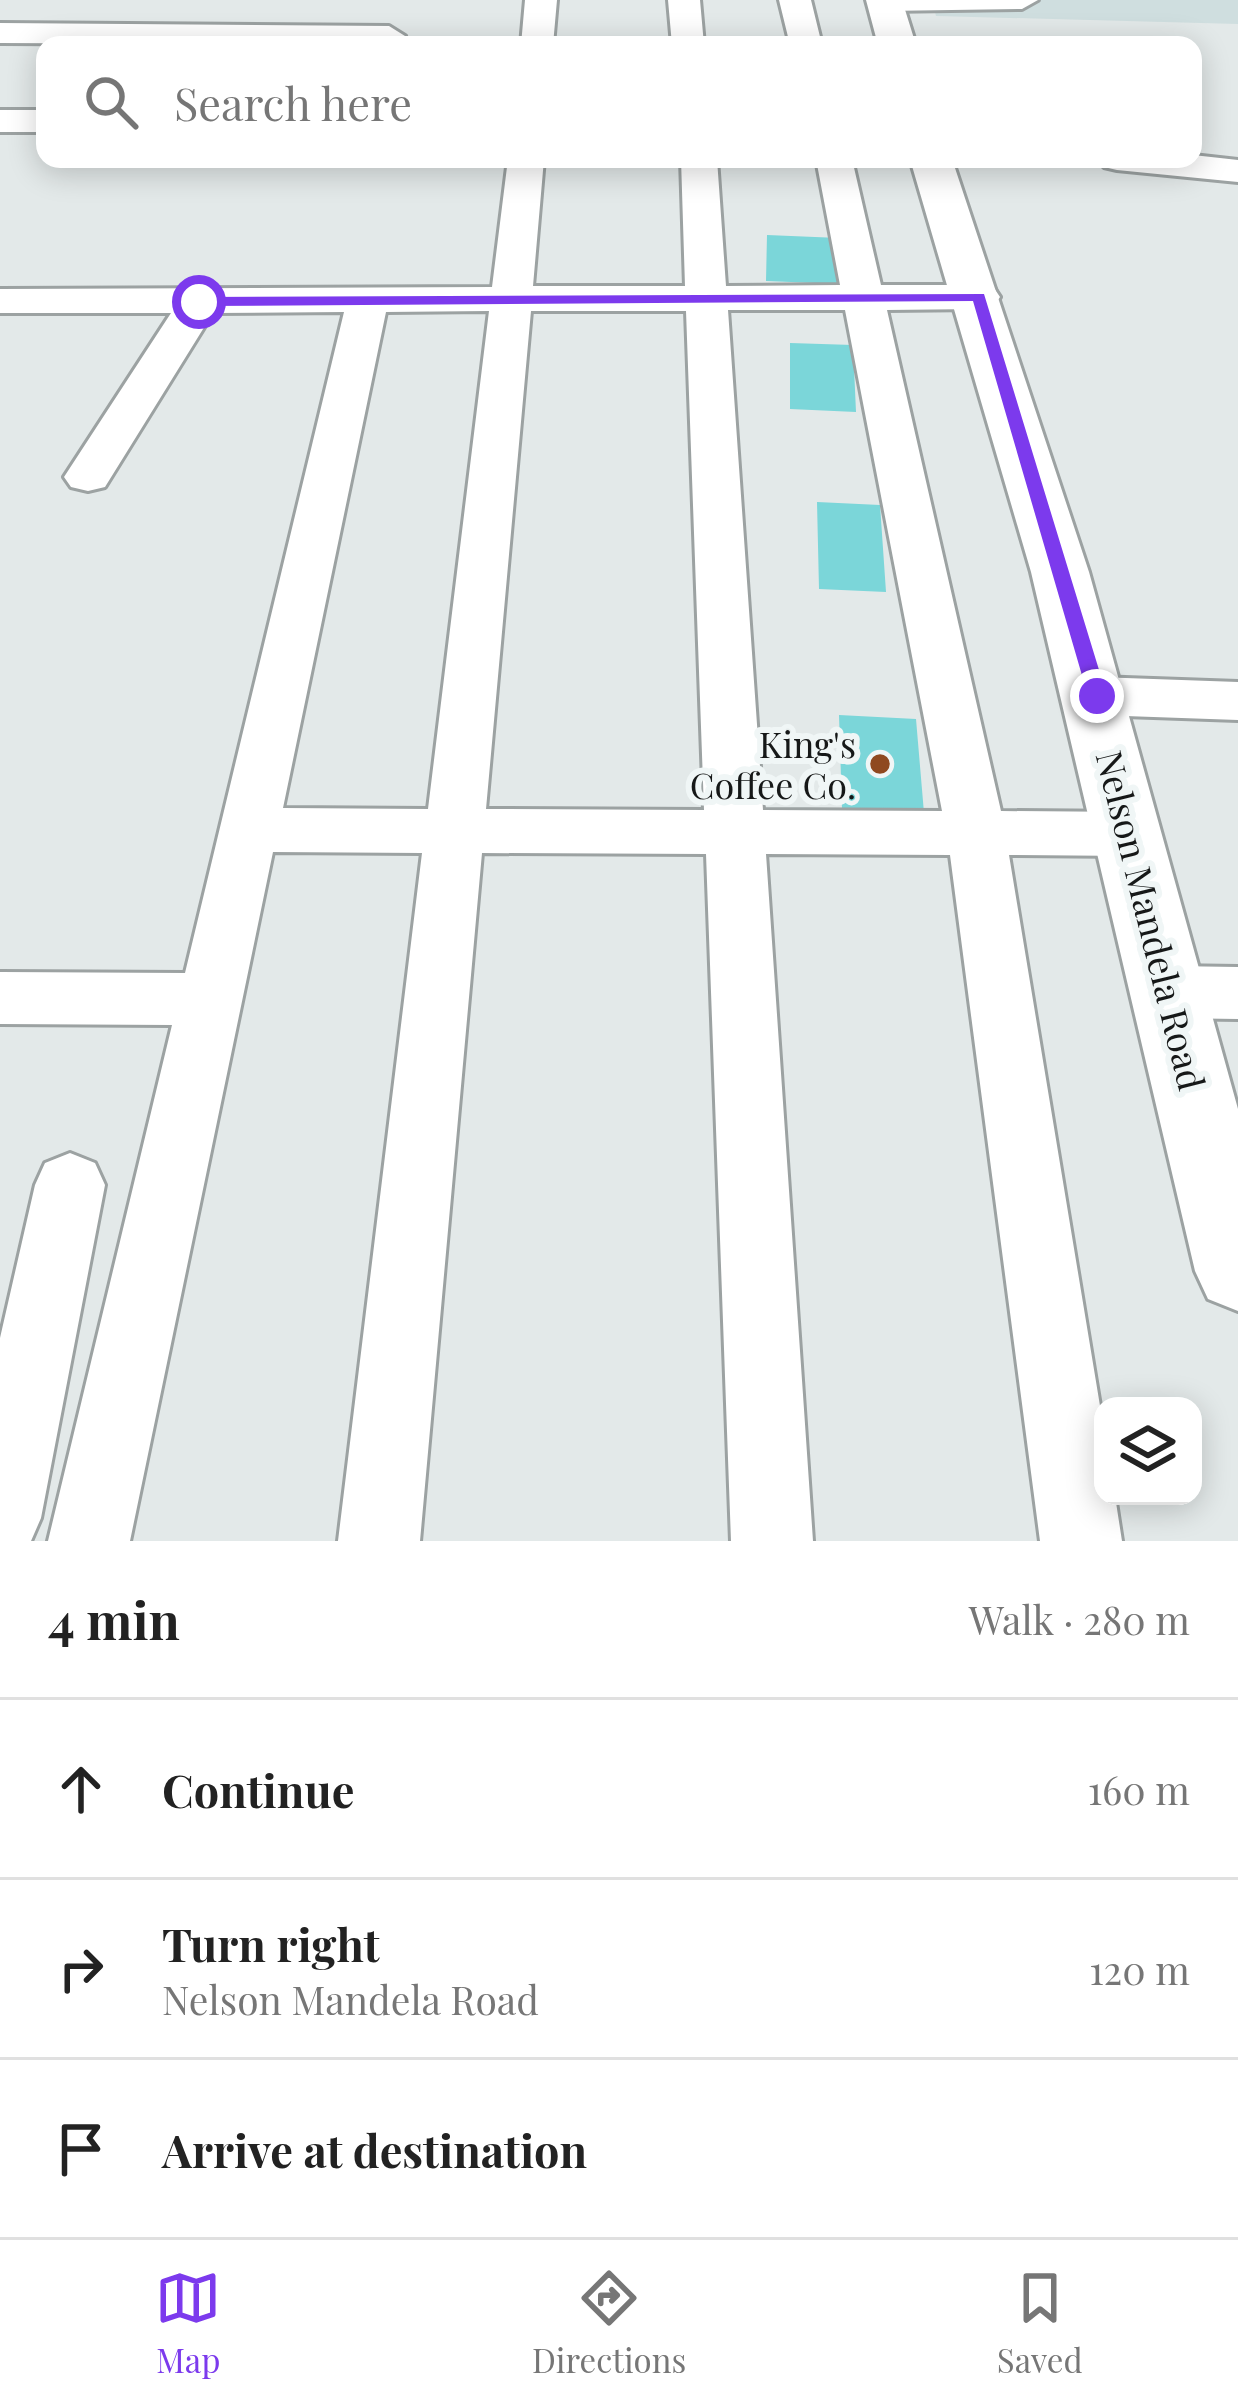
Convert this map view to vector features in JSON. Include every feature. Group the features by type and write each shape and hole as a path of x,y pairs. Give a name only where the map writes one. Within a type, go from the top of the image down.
{"main road":[{"path":"884,1 894,36"},
{"name":"Nelson Mandela Road","path":"934,168 979,297 1097,696 1238,1271"}],"street":[{"path":"389,36 398,0"},
{"path":"538,36 541,0"},
{"path":"684,0 687,36"},
{"path":"795,0 804,36"},
{"path":"884,1 1022,0"},
{"path":"0,33 166,36"},
{"path":"0,121 36,121"},
{"path":"1202,167 1238,170"},
{"path":"379,1541 525,168"},
{"path":"700,168 772,1541"},
{"path":"836,168 976,832 1081,1541"},
{"path":"0,302 979,297"},
{"path":"88,477 199,302"},
{"path":"89,1541 367,302"},
{"path":"1097,696 1238,701"},
{"path":"248,830 1131,834"},
{"path":"1170,992 1238,993"},
{"path":"0,998 210,999"},
{"path":"0,1518 70,1185"}],"shaded area":[{"path":"932,0 1238,0 1238,24 936,16"}],"building":[{"path":"767,235 839,238 841,284 766,281"},
{"path":"790,343 853,345 856,412 790,409"},
{"path":"817,502 880,505 886,592 819,589"},
{"name":"King's Coffee Co.","path":"839,715 916,719 924,813 842,809"}],"place":[{"name":"King's Coffee Co.","path":"880,764"}],"route":[{"path":"199,302 979,297 1097,696"}]}
